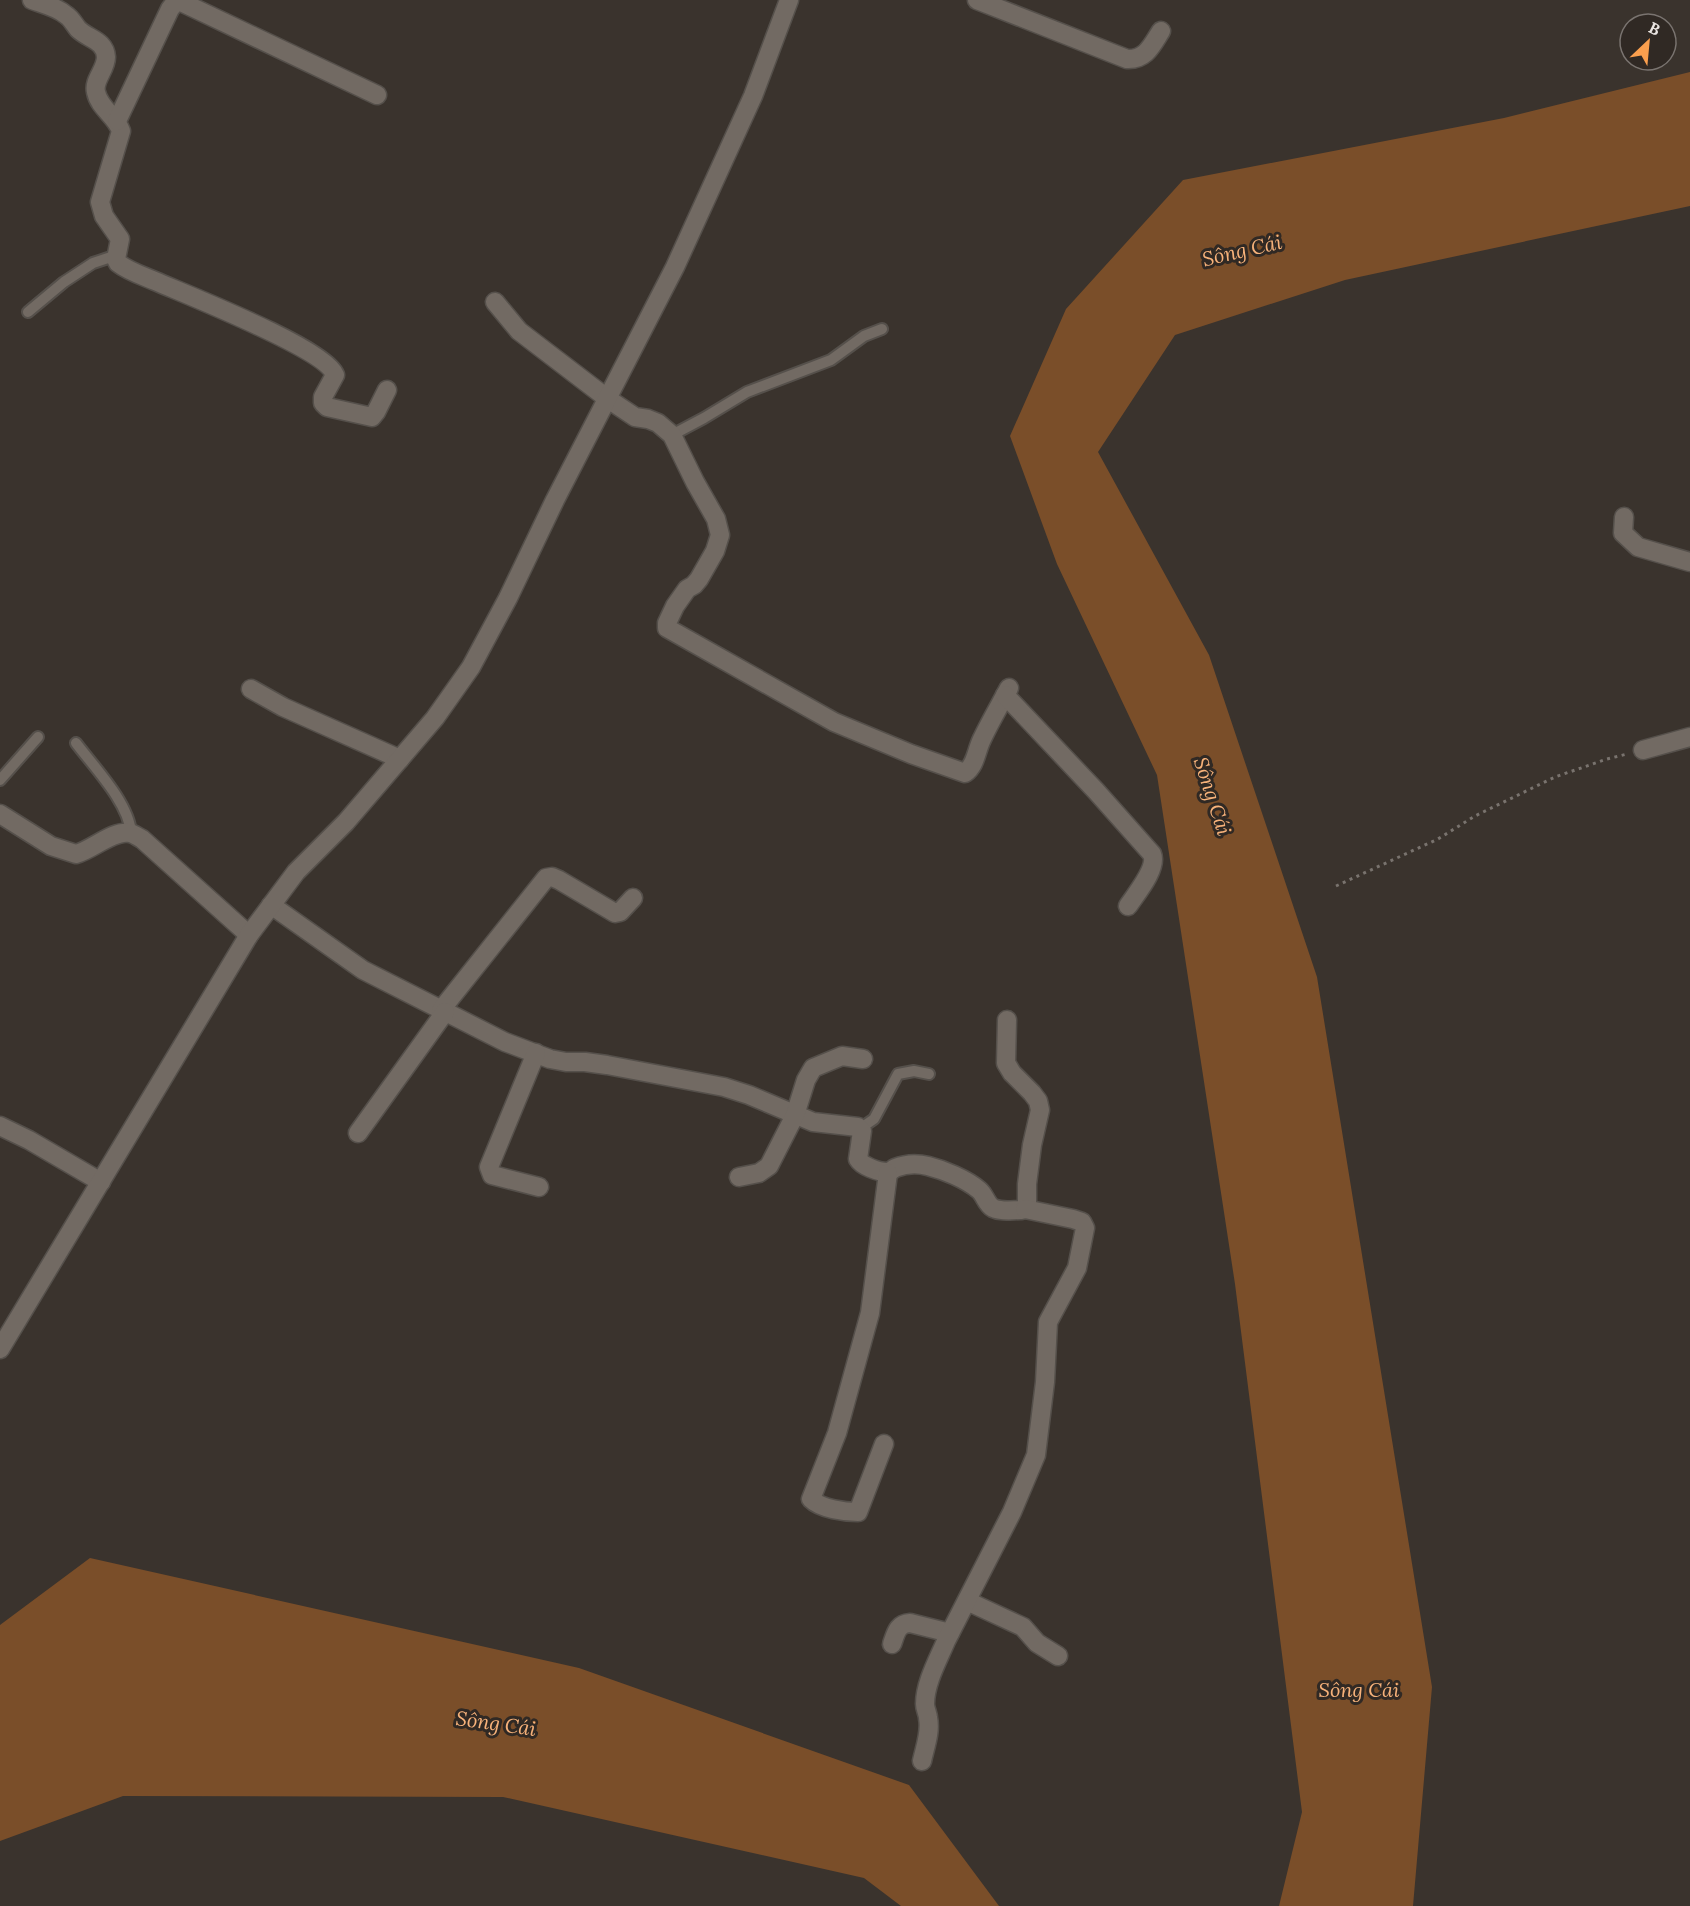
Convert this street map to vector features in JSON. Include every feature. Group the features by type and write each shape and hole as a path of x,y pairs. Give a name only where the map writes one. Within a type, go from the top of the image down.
{"street":[{"path":"32,0 66,14 78,29 99,42 105,53 106,61 95,86 96,93 98,100 117,121 121,136 100,202 104,216 120,239 116,259 122,266 290,341 322,359 334,370 335,375 323,397 323,403 327,407 372,417 387,390"},
{"path":"117,121 170,9 177,0 377,95"},
{"path":"0,1349 249,935 296,872 346,822 435,718 461,684 480,653 555,500 675,267 742,121 789,0"},
{"path":"977,0 1127,59 1134,60 1149,51 1161,31"},
{"path":"495,302 519,331 608,399 635,417 658,423 672,435 716,519 720,536 715,551 699,579 687,589 675,606 667,628 834,722 911,754 965,773 975,758 981,741 1007,692 1152,855 1154,859 1149,874 1128,906"},
{"path":"1624,517 1623,533 1638,547 1690,562"},
{"path":"251,689 283,707 400,759"},
{"path":"1643,750 1690,737"},
{"path":"0,814 51,846 76,854 110,837 125,832 131,833 142,839 249,935"},
{"path":"358,1133 443,1011 546,878 552,877 559,880 615,913 620,912 633,898"},
{"path":"271,905 363,970 505,1042 566,1062 607,1065 724,1087 813,1122 861,1128 858,1159 866,1166 888,1173 908,1164 935,1168 980,1190 986,1197 988,1205 994,1208 1025,1209 1082,1222 1085,1228 1077,1268 1048,1322 1045,1382 1036,1455 1012,1512 950,1633 928,1686 925,1705 929,1731 922,1761"},
{"path":"1007,1020 1006,1063 1011,1072 1038,1101 1040,1110 1032,1145 1027,1184 1028,1202 1025,1209"},
{"path":"536,1053 489,1167 492,1175 539,1187"},
{"path":"739,1177 759,1173 769,1166 795,1115 806,1080 813,1068 842,1056 863,1059"},
{"path":"0,1126 29,1140 101,1182"},
{"path":"884,1444 858,1512 816,1504 812,1499 837,1432 870,1313 888,1173"},
{"path":"967,1601 1023,1627 1037,1643 1058,1656"},
{"path":"892,1644 899,1626 904,1623 950,1633"}],"lane":[{"path":"28,312 74,275 93,263 117,255"},
{"path":"672,435 747,392 831,360 864,336 882,329"},
{"path":"0,780 38,737"},
{"path":"76,743 114,794 130,822 131,833"},
{"path":"861,1128 874,1119 898,1074 914,1071 929,1074"}],"path":[{"path":"1336,886 1438,839 1475,816 1555,777 1607,759 1643,750"}],"water":[{"name":"Sông Cái","path":"1690,72 1690,206 1345,280 1175,335 1098,452 1209,655 1317,977 1432,1687 1413,1906 1279,1906 1302,1812 1235,1284 1157,775 1057,564 1010,436 1066,309 1183,180 1504,118"},
{"name":"Sông Cái","path":"90,1558 579,1668 909,1785 999,1906 901,1906 864,1878 503,1797 123,1796 0,1841 0,1625"}]}
